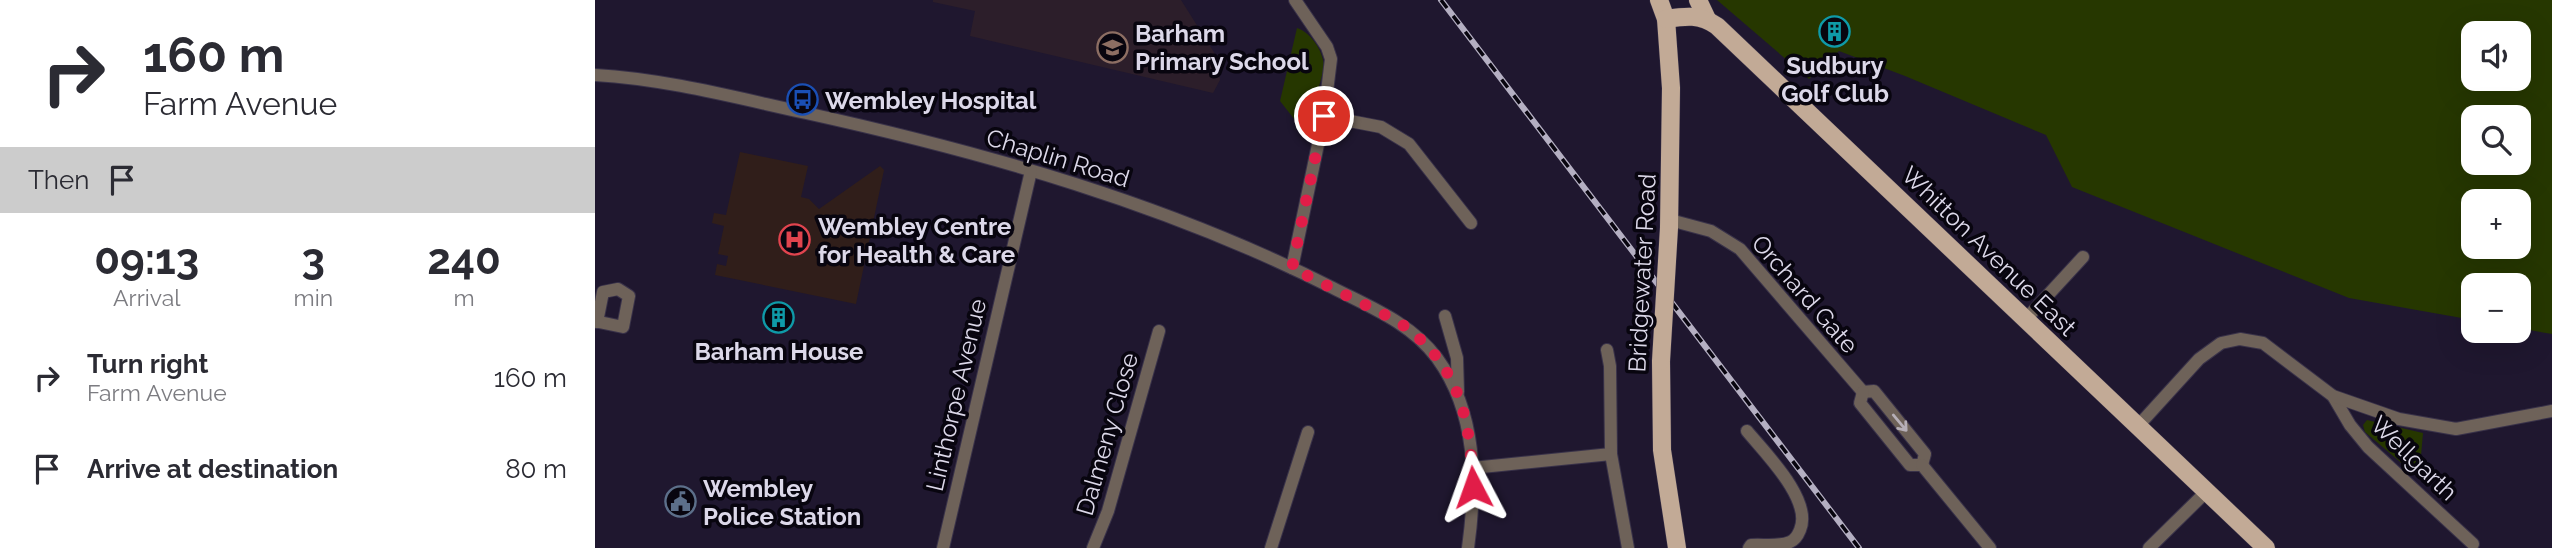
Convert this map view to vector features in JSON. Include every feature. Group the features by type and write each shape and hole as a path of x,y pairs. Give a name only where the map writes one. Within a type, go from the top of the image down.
{"main road":[{"name":"Bridgewater Road","path":"1659,0 1666,19 1671,88 1669,224 1661,361 1662,450 1677,548"},
{"path":"1698,0 1707,19"},
{"path":"1666,19 1691,15 1707,19"},
{"name":"Whitton Avenue East","path":"1707,19 2266,548"}],"street":[{"path":"1292,268 1324,116 1331,59 1328,47 1295,0"},
{"name":"Chaplin Road","path":"595,75 699,89 936,144 1031,171 1156,211 1292,268 1397,321 1413,332 1436,357 1458,392 1467,421 1472,468 1474,506 1468,548"},
{"path":"1324,116 1381,127 1409,144 1471,223"},
{"name":"Linthorpe Avenue","path":"943,548 1031,171"},
{"name":"Orchard Gate","path":"1669,224 1711,231 1740,249 1863,392"},
{"path":"2025,320 2083,257"},
{"name":"Chaplin Road","path":"1445,316 1457,358 1458,392"},
{"name":"Dalmeny Close","path":"1094,548 1108,511 1159,331"},
{"path":"2138,426 2199,359 2221,343 2240,339 2263,343 2333,397 2399,419 2456,429 2552,411"},
{"path":"1607,350 1610,366 1611,454 1628,548"},
{"name":"Orchard Gate","path":"1863,392 1874,391 1926,454 1922,465"},
{"name":"Orchard Gate","path":"1863,392 1860,403 1910,465 1922,465"},
{"name":"Wellgarth","path":"2333,397 2350,425 2368,447 2473,544"},
{"path":"1747,431 1796,494 1802,509 1802,525 1795,539 1789,543 1751,545 1749,548"},
{"path":"1271,548 1308,432"},
{"path":"1472,468 1611,454"},
{"name":"Orchard Gate","path":"1922,465 1990,548"},
{"path":"2149,548 2207,492"}],"shaded area":[{"name":"Barham Primary School","path":"933,0 1181,0 1217,57 1220,80 1213,93 970,36 975,11"},
{"name":"Wembley Centre for Health & Care","path":"740,152 808,166 801,197 809,199 819,209 880,166 884,170 856,304 715,275 717,264 726,266 728,256 718,254 724,226 712,223 714,213 726,215"}],"green space":[{"path":"1717,0 2552,0 2552,334 2531,330 2531,273 2461,273 2461,318 2349,298 2072,187 2046,135 1839,51 1809,79"},
{"path":"1297,28 1308,34 1316,44 1324,68 1306,134 1280,101"},
{"path":"2367,420 2423,433 2419,478 2365,432 2363,425"}],"railway":[{"path":"1441,0 1859,548"}],"place":[{"name":"Sudbury Golf Club","path":"1835,31"},
{"name":"Barham Primary School","path":"1112,47"},
{"name":"Wembley Hospital","path":"802,100"},
{"name":"Wembley Centre for Health & Care","path":"795,240"},
{"name":"Barham House","path":"779,317"},
{"name":"Wembley Police Station","path":"680,502"}],"route":[{"path":"1324,116 1292,268 1397,321 1413,332 1436,357 1458,392 1467,421 1473,487"}]}
